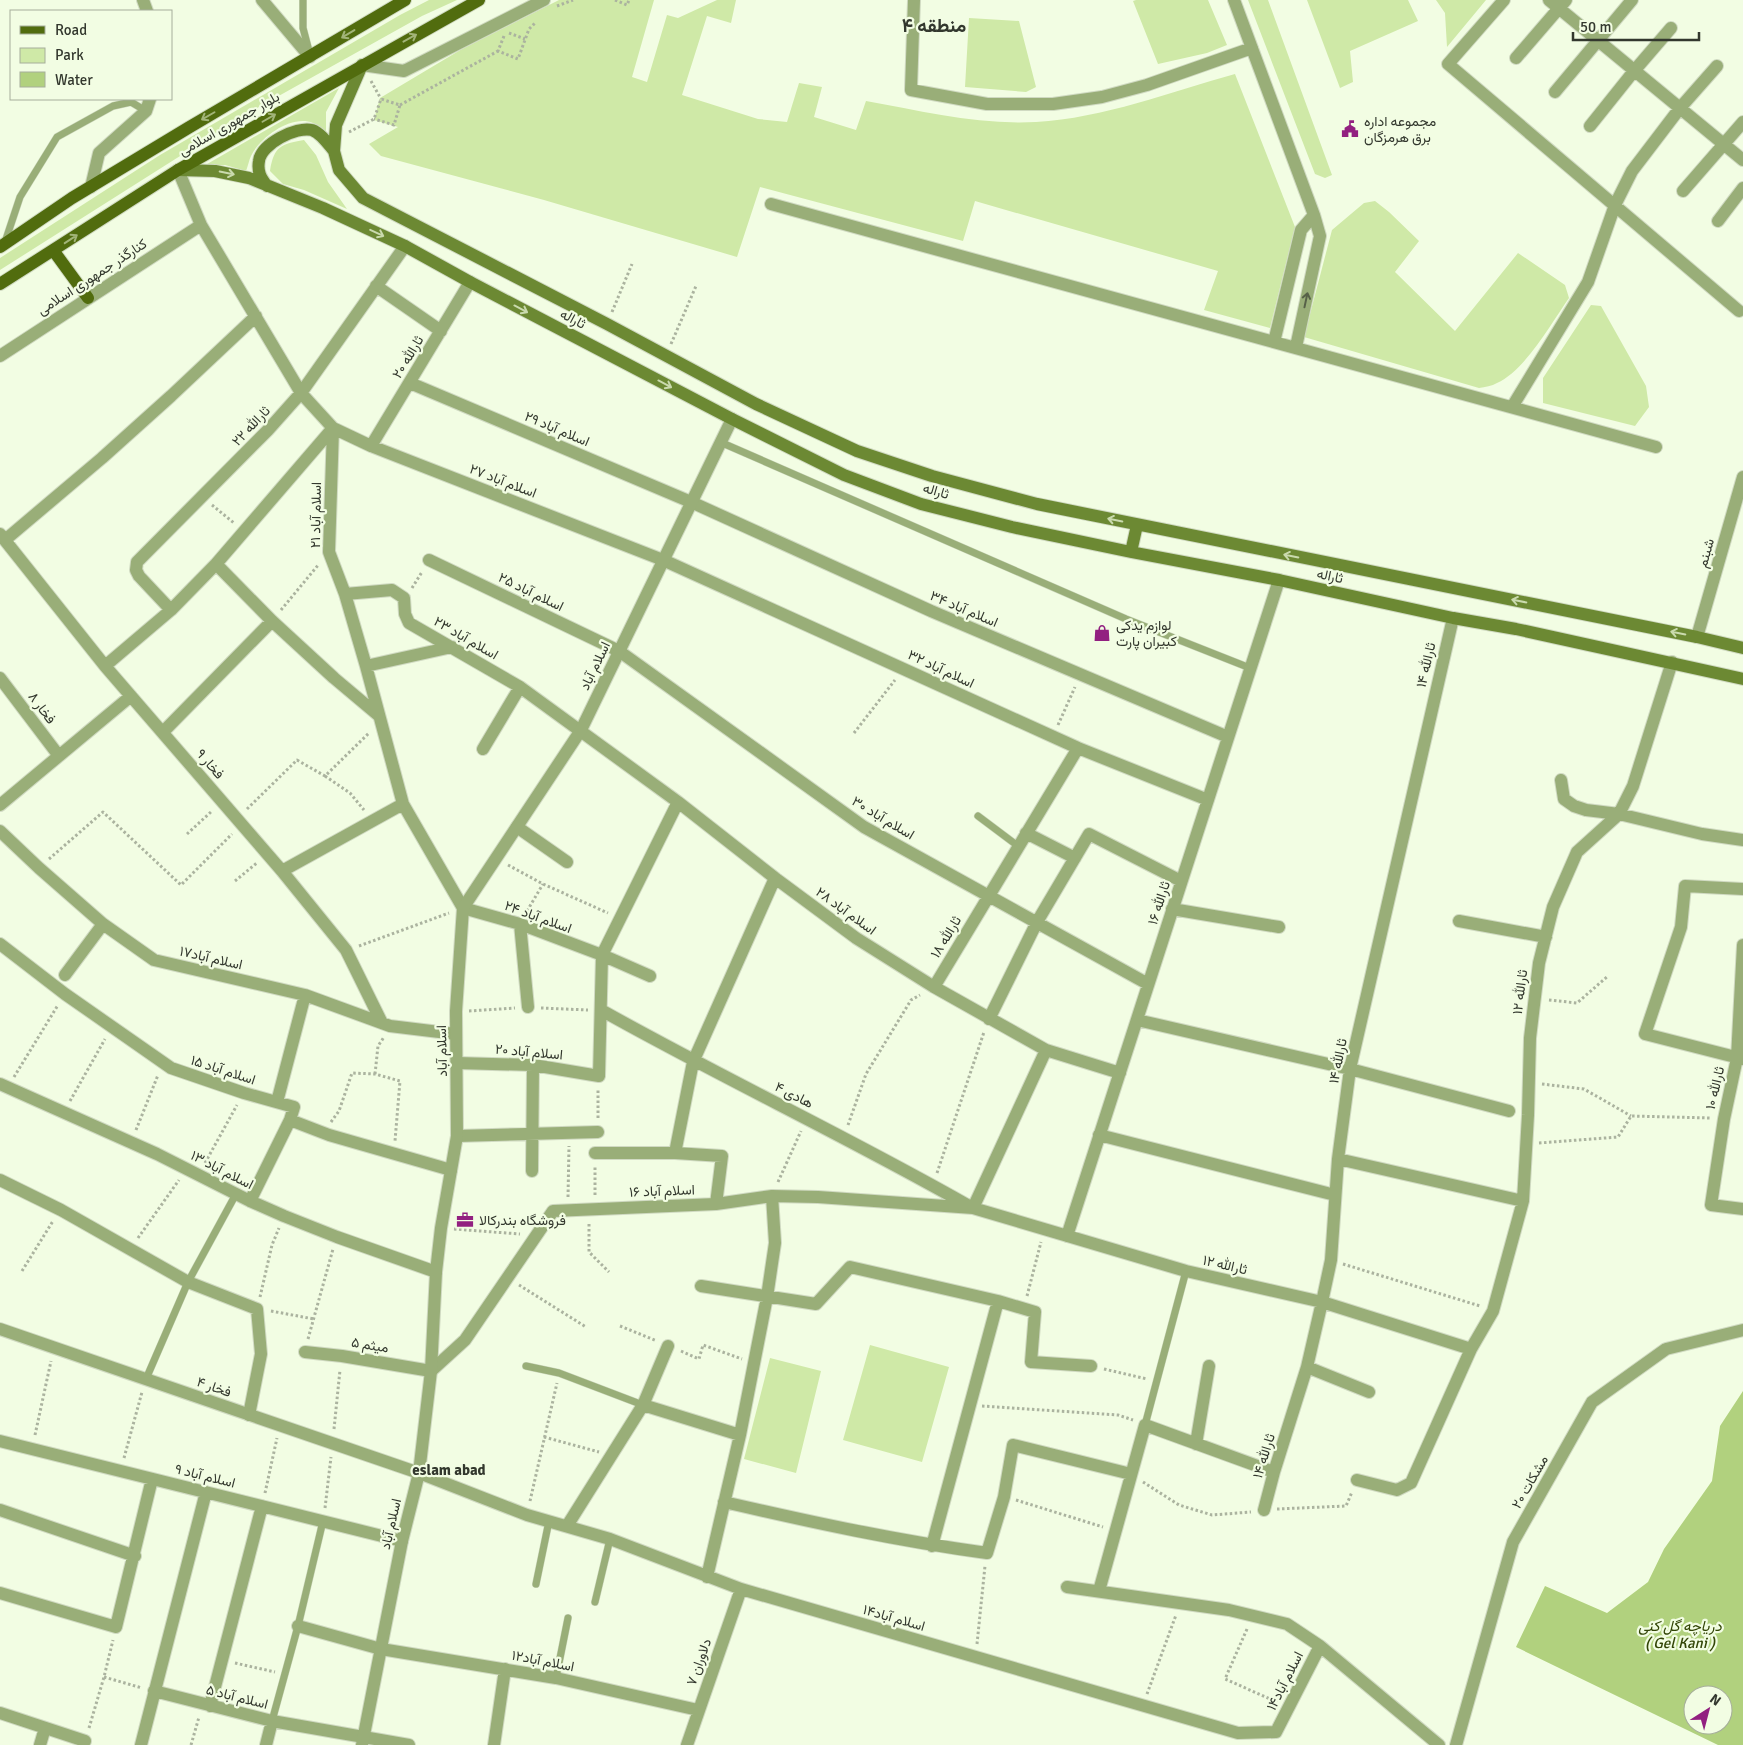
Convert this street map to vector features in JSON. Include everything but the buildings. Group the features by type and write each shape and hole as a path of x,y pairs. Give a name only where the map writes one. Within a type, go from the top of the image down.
{"main road":[{"name":"بلوار جمهوری اسلامی","path":"1,243 188,128 405,0"},
{"name":"بلوار جمهوری اسلامی","path":"0,284 178,170 479,0"},
{"path":"267,186 259,175 259,160 271,143 294,130 312,130 335,145 336,125 362,65"},
{"name":"ثاراله","path":"335,145 339,170 363,198 607,324 756,404 857,451 941,478 1037,504 1697,637 1743,648"},
{"name":"ثاراله","path":"178,170 215,171 249,178 323,208 405,246 732,419 844,475 921,504 1012,528 1279,580 1452,618 1516,629 1672,662 1743,679"},
{"path":"53,250 88,298"},
{"path":"1131,552 1137,525"}],"street":[{"path":"262,0 310,57"},
{"path":"362,65 404,71 544,0"},
{"path":"914,0 911,90 987,104 1053,104 1102,97 1146,85 1252,48"},
{"path":"1234,0 1314,215 1320,236 1296,347"},
{"path":"1504,0 1448,64 1739,311"},
{"path":"1555,92 1632,0"},
{"path":"1516,58 1558,3 1634,71 1743,160"},
{"path":"1590,126 1634,71 1672,28"},
{"path":"1512,407 1588,282 1616,205 1632,171 1680,108 1717,66"},
{"path":"91,187 99,153 148,105"},
{"path":"1683,191 1743,122"},
{"path":"105,666 171,610 216,564 333,428 301,393 200,225 178,170"},
{"path":"1718,220 1743,188"},
{"path":"771,204 1656,447"},
{"path":"1274,342 1301,230 1314,215"},
{"name":"کنارگذر جمهوری اسلامی","path":"0,356 200,225"},
{"name":"ثارالله ۲۲","path":"171,610 139,576 136,570 138,562 204,497 301,393 405,246"},
{"name":"ثارالله ۲۰","path":"371,446 470,282"},
{"path":"376,286 441,331"},
{"path":"2,537 102,458 256,316"},
{"name":"اسلام آباد ۲۹","path":"410,383 691,502"},
{"name":"اسلام آباد","path":"363,1741 402,1541 419,1473 431,1371 436,1272 441,1228 457,1136 456,1034 464,908 581,730 732,419"},
{"name":"اسلام آباد ۲۷","path":"333,428 371,446 663,560"},
{"name":"اسلام آباد ۲۱","path":"333,428 329,552 345,594 404,804 464,908"},
{"name":"شبنم","path":"1697,637 1740,502 1743,477"},
{"name":"اسلام آباد ۳۴","path":"691,502 931,612 1228,737"},
{"name":"فخار ۹","path":"2,537 105,666 282,871 346,950 386,1024"},
{"name":"اسلام آباد ۲۵","path":"429,560 619,651"},
{"name":"اسلام آباد ۳۲","path":"663,560 1053,737 1208,800"},
{"path":"216,564 272,621 379,718"},
{"name":"ثارالله ۱۶","path":"1067,1236 1279,580"},
{"path":"345,594 392,590 403,597"},
{"name":"اسلام آباد ۲۳","path":"403,597 405,614 409,623 452,646 520,687 581,730"},
{"name":"ثارالله ۱۴","path":"1264,1510 1307,1367 1331,1260 1338,1159 1350,1070 1452,618"},
{"path":"163,732 272,621"},
{"path":"366,666 452,646"},
{"name":"اسلام آباد ۳۰","path":"619,651 864,827 1148,984"},
{"name":"ثارالله ۱۲","path":"1357,1480 1397,1490 1411,1484 1471,1350 1493,1310 1522,1202 1530,1038 1539,963 1553,907 1577,852 1619,814 1633,786 1672,662"},
{"name":"فخار ۸","path":"0,678 59,756"},
{"path":"484,749 520,687"},
{"path":"0,806 131,696"},
{"name":"اسلام آباد ۲۸","path":"581,730 856,938 934,987 1046,1050 1120,1074"},
{"name":"ثارالله ۱۸","path":"934,987 1078,748"},
{"path":"1561,780 1564,799 1574,806 1586,810 1619,814 1702,834 1743,840"},
{"path":"599,1076 602,955 678,802"},
{"path":"282,871 404,804"},
{"path":"517,827 568,862"},
{"name":"اسلام آباد۱۷","path":"0,831 38,868 103,924 154,960 305,995 386,1024 456,1034"},
{"path":"1026,833 1075,858"},
{"path":"989,1019 1037,922 1089,834 1182,881"},
{"path":"675,1153 694,1062 775,878"},
{"path":"1740,1059 1644,1034 1681,927 1684,886 1743,889"},
{"name":"اسلام آباد ۲۴","path":"464,908 520,924 602,955 650,976"},
{"path":"1172,909 1279,927"},
{"path":"1459,921 1546,937"},
{"path":"65,975 103,924"},
{"path":"520,924 528,1007"},
{"name":"اسلام آباد ۱۵","path":"0,944 65,994 170,1068 244,1093 294,1107 290,1120"},
{"name":"ثارالله ۱۰","path":"1743,945 1740,1059 1724,1118 1711,1205 1743,1209"},
{"path":"277,1102 305,995"},
{"name":"هادی ۴","path":"601,1010 694,1062 807,1118 973,1208"},
{"path":"1137,1020 1350,1070 1509,1111"},
{"path":"973,1208 1046,1050"},
{"name":"اسلام آباد ۲۰","path":"457,1063 533,1065 599,1076"},
{"path":"532,1171 533,1065"},
{"name":"اسلام آباد ۱۳","path":"4,1086 193,1172 284,1216 436,1272"},
{"path":"250,1201 290,1120 329,1135 451,1170"},
{"path":"457,1136 598,1132"},
{"path":"1099,1135 1335,1195"},
{"path":"595,1153 675,1153 722,1156 716,1204"},
{"path":"1338,1159 1522,1202"},
{"path":"0,1180 60,1210 188,1282 257,1309 261,1354 249,1415"},
{"path":"707,1577 740,1435 767,1297 775,1243 772,1196"},
{"name":"اسلام آباد ۱۶","path":"431,1371 465,1340 553,1211 716,1204 772,1196 818,1197 973,1208"},
{"name":"ثارالله ۱۲","path":"973,1208 1186,1271 1322,1302 1471,1350"},
{"path":"701,1286 816,1304 850,1267 998,1301 1035,1312 1031,1362 1091,1366"},
{"path":"932,1546 998,1301"},
{"name":"فخار ۴","path":"0,1329 419,1473"},
{"name":"مشکات ۲۰","path":"1456,1745 1513,1542 1592,1402 1666,1349 1743,1330"},
{"path":"567,1526 642,1405 668,1346"},
{"name":"میثم ۵","path":"305,1352 342,1356 431,1371"},
{"path":"1196,1444 1209,1366"},
{"path":"1307,1367 1369,1392"},
{"path":"642,1405 740,1435"},
{"path":"1099,1591 1145,1425 1274,1472"},
{"name":"اسلام آباد ۹","path":"0,1441 402,1541"},
{"path":"724,1502 932,1546 987,1553 1004,1497 1013,1444 1131,1474"},
{"name":"اسلام آباد۱۴","path":"419,1473 527,1515 610,1539 741,1589 1238,1733 1276,1732 1320,1646"},
{"path":"0,1593 116,1627 152,1478"},
{"path":"140,1745 206,1492"},
{"path":"206,1705 222,1660 262,1506"},
{"path":"0,1510 134,1556"},
{"path":"1067,1587 1229,1610 1287,1624 1320,1646 1438,1745"},
{"name":"دلاوران ۷","path":"686,1745 741,1589"},
{"name":"اسلام آباد۱۲","path":"298,1626 381,1649 556,1678 698,1710"},
{"path":"494,1745 505,1669"},
{"name":"اسلام آباد ۵","path":"154,1691 272,1721 363,1741 409,1745"},
{"path":"0,1714 85,1741"},
{"path":"266,1745 272,1721"},
{"path":"40,1745 45,1728"}],"lane":[{"path":"303,0 303,28 310,57"},
{"path":"1,243 20,197 57,137 112,106 132,102 148,105"},
{"path":"720,442 1117,615 1250,668"},
{"path":"978,816 1018,846"},
{"path":"146,1379 188,1282 236,1194"},
{"path":"1145,1425 1186,1271"},
{"path":"526,1366 559,1373 642,1405"},
{"path":"272,1721 298,1626 323,1521"},
{"path":"536,1584 549,1522"},
{"path":"595,1602 610,1539"},
{"path":"556,1678 568,1618"}],"path":[{"path":"615,0 627,5 629,0"},
{"path":"374,119 394,125 400,105 498,51 505,32 525,40 518,59 498,51"},
{"path":"335,145 374,119 381,99 400,105"},
{"path":"607,324 632,264"},
{"path":"666,356 696,286"},
{"path":"204,497 244,532"},
{"path":"272,621 329,552"},
{"path":"403,597 413,586 429,560"},
{"path":"854,733 904,668"},
{"path":"1053,737 1080,674"},
{"path":"325,776 379,718"},
{"path":"38,868 103,812 181,884 297,760 350,793 373,821"},
{"path":"187,834 222,802"},
{"path":"235,881 267,854"},
{"path":"496,858 543,884 620,918"},
{"path":"520,924 543,884"},
{"path":"346,950 464,908"},
{"path":"1535,998 1577,1003 1608,976"},
{"path":"843,1137 866,1074 910,1000 934,987"},
{"path":"4,1086 65,994"},
{"path":"933,1186 989,1019"},
{"path":"375,1074 378,1046 386,1024"},
{"path":"63,1114 111,1027"},
{"path":"130,1143 163,1063"},
{"path":"329,1135 332,1119 339,1111 352,1073 375,1074 400,1082 393,1154"},
{"path":"598,1132 599,1076"},
{"path":"1529,1082 1584,1089 1631,1116 1724,1118"},
{"path":"130,1250 193,1172 244,1093"},
{"path":"1526,1144 1618,1137 1631,1116"},
{"path":"772,1196 807,1118"},
{"path":"567,1210 569,1133"},
{"path":"595,1153 589,1252 609,1272"},
{"path":"22,1271 60,1210"},
{"path":"284,1216 272,1245 257,1309 314,1318"},
{"path":"441,1228 536,1235"},
{"path":"1023,1309 1044,1229"},
{"path":"305,1352 337,1237"},
{"path":"1331,1260 1493,1310"},
{"path":"508,1278 586,1326"},
{"path":"699,1359 704,1344 754,1364"},
{"path":"32,1449 54,1348"},
{"path":"323,1521 342,1356"},
{"path":"1091,1366 1156,1382"},
{"path":"527,1515 559,1373"},
{"path":"120,1470 146,1379"},
{"path":"970,1405 1118,1416 1145,1425"},
{"path":"262,1506 280,1425"},
{"path":"544,1437 611,1455"},
{"path":"1131,1474 1179,1505 1212,1515 1240,1514 1264,1510 1346,1506 1357,1480"},
{"path":"1004,1497 1116,1531"},
{"path":"976,1658 987,1553"},
{"path":"1143,1704 1180,1603"},
{"path":"1252,1616 1225,1679 1289,1707"},
{"path":"85,1741 104,1677 116,1627"},
{"path":"222,1660 284,1675"},
{"path":"104,1677 154,1691"},
{"path":"191,1745 206,1705"}],"green space":[{"path":"429,0 457,0 422,16 248,113 0,270 0,258 160,155"},
{"path":"559,0 654,0 632,77 647,82 667,15 678,18 717,0 736,0 731,23 707,16 682,95 758,119 787,122 799,83 822,87 814,117 856,130 866,101 971,119 1036,122 1061,120 1112,110 1235,74 1295,227 1270,328 1204,310 1218,271 975,201 963,241 760,187 737,257 544,200 381,156 369,144 398,127 374,120 380,98 462,49"},
{"path":"1208,0 1227,45 1207,53 1158,64 1133,1"},
{"path":"1248,0 1268,0 1332,175 1325,178 1315,174"},
{"path":"1307,0 1408,0 1418,21 1350,51 1353,82 1340,88"},
{"path":"1436,0 1486,0 1447,47 1445,13"},
{"path":"969,18 1019,21 1036,87 1026,92 965,87"},
{"path":"339,88 326,112 326,132 313,123 305,121 287,124 269,135 255,149 246,171 225,165 202,167"},
{"path":"304,140 316,155 328,182 347,209 304,190 283,184 270,171 276,151 284,145"},
{"path":"1375,201 1419,241 1395,272 1455,331 1518,253 1565,285 1569,298 1528,357 1507,377 1493,385 1479,388 1304,337 1332,230 1364,203"},
{"path":"1591,305 1601,306 1646,386 1649,407 1635,426 1543,403 1543,378"},
{"path":"870,1345 949,1367 922,1462 843,1440"},
{"path":"770,1358 821,1371 796,1473 744,1459"}],"water":[{"name":"دریاچه گل کنی ( Gel Kani )","path":"1743,1391 1743,1745 1718,1745 1697,1735 1733,1735 1733,1685 1683,1685 1683,1728 1516,1647 1545,1586 1607,1613 1648,1582 1664,1549 1712,1481 1720,1426"}],"place":[{"name":"مجموعه اداره برق هرمزگان","path":"1350,129"},
{"name":"لوازم یدکی کبیران پارت","path":"1102,633"},
{"name":"فروشگاه بندرکالا","path":"465,1220"}],"district":[{"name":"منطقه ۴","path":"934,26"},
{"name":"eslam abad","path":"449,1470"}]}
